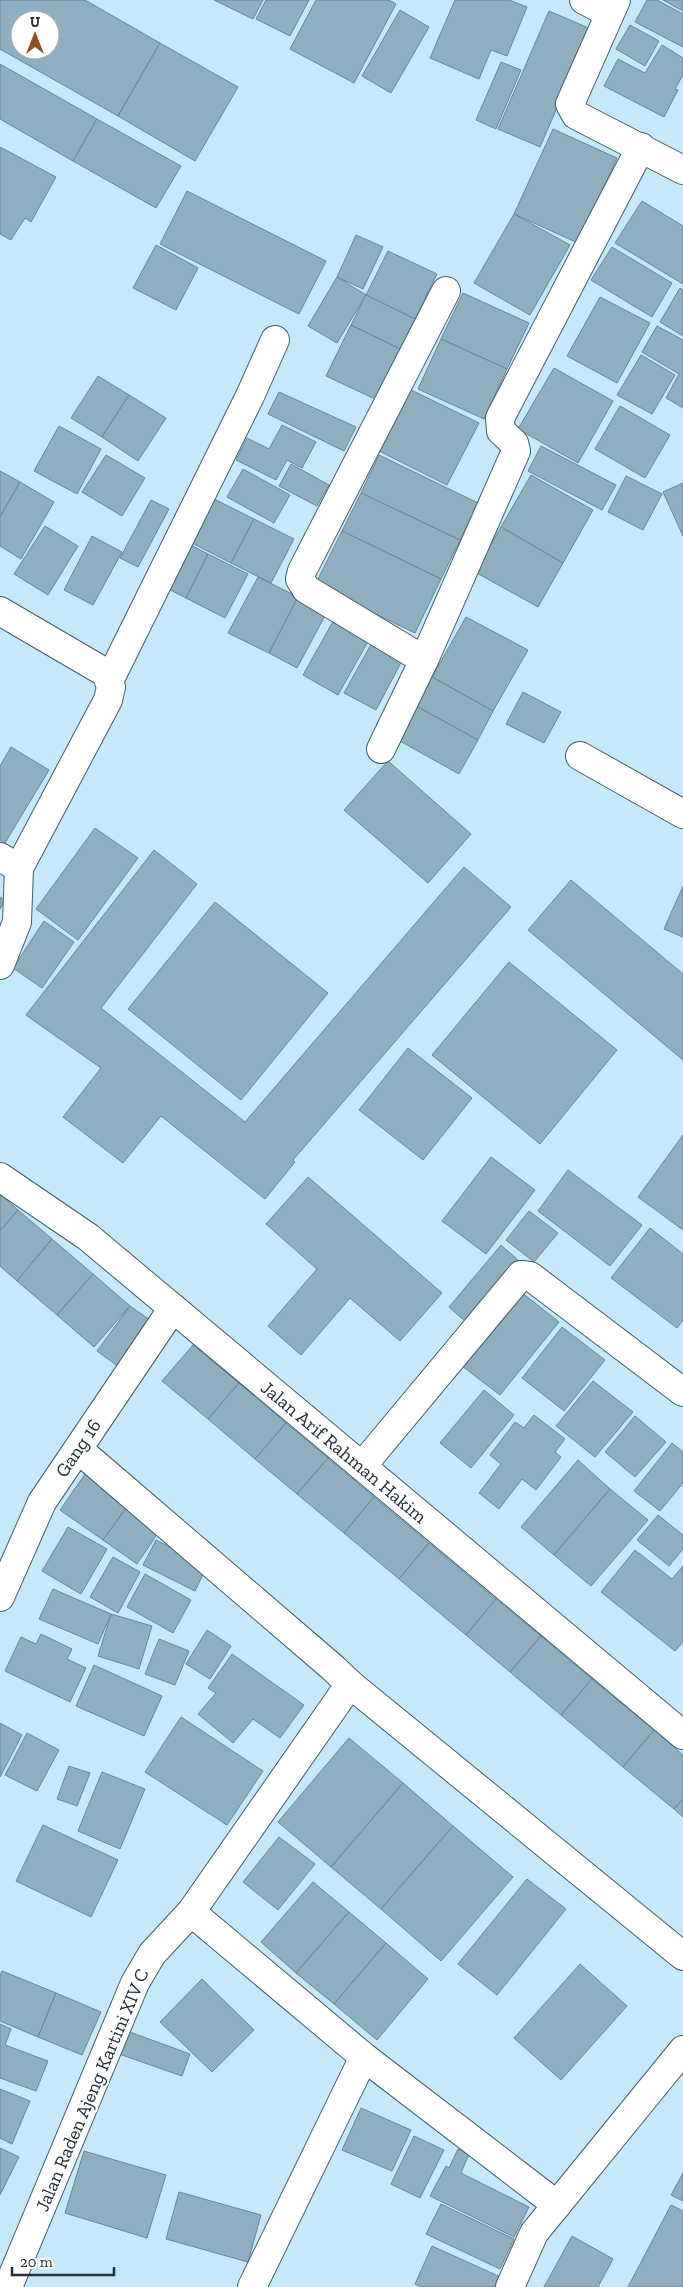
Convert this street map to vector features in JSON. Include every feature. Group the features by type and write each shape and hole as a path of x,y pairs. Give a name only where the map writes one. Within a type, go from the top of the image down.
{"street":[{"path":"584,0 612,6 570,104 576,115 683,170"},
{"path":"381,748 424,660 516,451 514,443 501,431 500,418 640,147"},
{"path":"424,660 306,589 300,578 446,292"},
{"path":"0,964 17,922 9,863 108,700 110,683 250,396 275,340"},
{"path":"0,611 106,673 110,683"},
{"path":"580,756 683,814"},
{"name":"Jalan Arif Rahman Hakim","path":"0,1177 88,1237 683,1735"},
{"path":"362,1466 521,1276 530,1276 683,1392"},
{"name":"Gang 16","path":"0,1597 42,1502 173,1308"},
{"path":"78,1449 325,1660 350,1684 683,1956"},
{"name":"Jalan Raden Ajeng Kartini XIV C","path":"8,2287 135,1983 152,1954 191,1912 350,1684"},
{"path":"191,1912 364,2057 556,2206"},
{"path":"510,2287 534,2233 683,2050"},
{"path":"252,2287 364,2057"}],"building":[{"path":"0,0 85,0 160,43 118,116 19,60 60,60 60,10 10,10 10,55 0,49"},
{"path":"214,0 263,0 253,19"},
{"path":"266,0 309,0 290,36 256,19"},
{"path":"316,0 389,0 396,4 354,83 290,49"},
{"path":"455,0 509,0 527,7 507,56 491,50 479,79 430,58"},
{"path":"647,0 657,0 683,14 683,47 635,22"},
{"path":"663,0 683,0 683,11"},
{"path":"400,10 429,27 391,93 362,76"},
{"path":"549,11 591,29 540,147 498,129"},
{"path":"630,25 659,41 645,66 616,49"},
{"path":"160,43 238,87 195,161 118,116"},
{"path":"662,45 683,58 683,75 675,89 678,90 664,117 604,86 618,59 645,73"},
{"path":"501,62 521,70 496,129 476,120"},
{"path":"0,64 97,119 73,161 0,119"},
{"path":"97,119 181,166 156,208 73,161"},
{"path":"553,129 617,158 578,243 514,214"},
{"path":"0,147 56,177 31,222 25,218 11,240 0,234"},
{"path":"187,191 326,261 299,314 160,244"},
{"path":"642,201 683,226 683,284 615,243"},
{"path":"514,214 570,245 530,315 474,283"},
{"path":"356,235 383,247 363,289 337,277"},
{"path":"156,245 198,268 176,310 133,288"},
{"path":"612,247 672,283 652,317 591,280"},
{"path":"388,251 437,274 415,319 366,295"},
{"path":"337,277 366,295 337,343 308,326"},
{"path":"680,288 683,290 683,336 660,322"},
{"path":"463,293 529,323 507,369 441,339"},
{"path":"366,295 415,319 400,349 351,325"},
{"path":"600,297 650,323 617,383 567,356"},
{"path":"351,325 400,349 375,399 326,376"},
{"path":"657,326 683,340 683,408 666,398 679,374 642,352"},
{"path":"441,339 507,369 484,419 418,389"},
{"path":"641,355 675,375 652,414 617,395"},
{"path":"554,368 613,401 578,463 518,429"},
{"path":"98,376 129,395 102,437 71,418"},
{"path":"409,389 479,423 447,485 379,451"},
{"path":"279,392 356,427 344,451 268,414"},
{"path":"129,395 166,418 138,461 102,437"},
{"path":"620,406 670,435 645,478 595,449"},
{"path":"282,425 316,442 302,468 287,460 276,480 236,460 247,438 269,449"},
{"path":"59,426 101,449 77,494 34,471"},
{"path":"541,446 616,485 602,510 528,471"},
{"path":"106,455 145,478 122,516 82,492"},
{"path":"379,455 478,503 460,540 361,493"},
{"path":"291,464 329,485 317,506 279,486"},
{"path":"243,469 290,495 274,523 227,497"},
{"path":"0,471 20,482 0,517"},
{"path":"531,475 593,510 563,563 501,527"},
{"path":"626,476 662,494 643,530 608,512"},
{"path":"20,482 54,502 21,559 0,546 0,517"},
{"path":"683,483 683,536 663,492"},
{"path":"361,493 460,540 441,579 342,531"},
{"path":"208,496 254,519 231,563 186,540"},
{"path":"151,500 169,509 138,567 120,558"},
{"path":"254,519 294,539 271,583 231,563"},
{"path":"45,526 78,546 48,595 14,574"},
{"path":"501,527 563,563 538,607 475,572"},
{"path":"342,531 441,579 415,633 315,585"},
{"path":"92,536 122,552 93,605 64,590"},
{"path":"183,541 208,554 186,598 161,585"},
{"path":"208,554 248,574 225,618 186,598"},
{"path":"258,577 298,597 269,653 228,633"},
{"path":"298,597 327,612 297,668 269,653"},
{"path":"466,617 528,650 493,711 432,677"},
{"path":"335,618 370,638 338,695 303,675"},
{"path":"374,639 405,655 376,710 344,693"},
{"path":"432,677 493,711 478,740 416,706"},
{"path":"523,692 561,712 544,743 506,724"},
{"path":"416,706 478,740 459,774 398,740"},
{"path":"11,747 49,770 5,843 0,840 0,766"},
{"path":"388,761 471,834 428,883 344,810"},
{"path":"95,828 138,858 78,940 36,909"},
{"path":"154,850 197,884 101,1008 245,1122 464,867 511,907 293,1160 295,1162 265,1199 161,1116 123,1163 63,1117 101,1068 26,1015"},
{"path":"571,880 683,974 683,1060 528,930"},
{"path":"683,886 683,937 664,929"},
{"path":"0,897 5,900 0,909"},
{"path":"215,902 328,993 241,1100 128,1009"},
{"path":"44,921 74,942 42,988 13,968"},
{"path":"509,962 617,1050 540,1144 432,1055"},
{"path":"408,1048 472,1098 423,1160 359,1110"},
{"path":"683,1135 683,1230 638,1197"},
{"path":"491,1157 535,1190 486,1254 442,1221"},
{"path":"568,1170 642,1225 610,1266 538,1211"},
{"path":"308,1177 442,1293 400,1341 350,1298 301,1355 268,1326 317,1269 266,1224"},
{"path":"0,1194 18,1210 0,1231"},
{"path":"18,1210 52,1239 17,1281 0,1266 0,1231"},
{"path":"529,1211 558,1233 534,1262 506,1240"},
{"path":"650,1228 683,1254 683,1320 677,1328 611,1278"},
{"path":"52,1239 93,1274 57,1315 17,1281"},
{"path":"501,1245 518,1260 466,1322 449,1307"},
{"path":"93,1274 130,1306 94,1347 57,1315"},
{"path":"521,1292 559,1322 500,1395 462,1366"},
{"path":"130,1306 153,1322 119,1367 97,1351"},
{"path":"562,1327 605,1360 564,1411 522,1378"},
{"path":"193,1345 239,1383 208,1419 162,1381"},
{"path":"593,1381 633,1412 595,1457 556,1426"},
{"path":"239,1383 286,1423 255,1459 208,1419"},
{"path":"484,1390 514,1415 471,1468 440,1443"},
{"path":"534,1415 565,1439 555,1452 561,1457 536,1490 522,1479 499,1509 479,1493 501,1464 490,1455 515,1422 524,1428"},
{"path":"635,1416 666,1442 635,1477 605,1452"},
{"path":"286,1423 328,1458 297,1494 255,1459"},
{"path":"672,1443 683,1452 683,1483 660,1511 634,1491"},
{"path":"328,1458 374,1497 344,1533 297,1494"},
{"path":"578,1460 610,1489 554,1555 521,1527"},
{"path":"85,1474 129,1504 103,1540 60,1510"},
{"path":"610,1489 648,1520 591,1586 554,1555"},
{"path":"374,1497 429,1543 399,1579 344,1533"},
{"path":"129,1504 162,1527 137,1564 103,1540"},
{"path":"658,1515 683,1535 683,1549 669,1566 637,1540"},
{"path":"68,1527 107,1549 81,1594 42,1571"},
{"path":"156,1540 207,1566 195,1591 143,1565"},
{"path":"429,1543 496,1599 466,1635 399,1579"},
{"path":"635,1550 672,1579 683,1566 683,1642 675,1651 601,1592"},
{"path":"113,1557 140,1572 118,1613 90,1597"},
{"path":"145,1574 191,1600 173,1633 127,1607"},
{"path":"53,1589 111,1614 98,1644 39,1619"},
{"path":"496,1599 541,1636 510,1672 466,1635"},
{"path":"111,1614 152,1626 139,1669 98,1656"},
{"path":"207,1630 231,1646 210,1679 186,1664"},
{"path":"41,1634 72,1649 67,1659 86,1668 70,1702 5,1671 21,1637 36,1644"},
{"path":"541,1636 592,1679 561,1715 510,1672"},
{"path":"159,1639 189,1651 175,1685 145,1674"},
{"path":"232,1654 304,1705 280,1738 253,1719 233,1743 198,1714 216,1693 208,1688"},
{"path":"94,1665 162,1696 144,1736 76,1706"},
{"path":"592,1679 654,1730 623,1767 561,1715"},
{"path":"181,1717 263,1771 227,1825 145,1772"},
{"path":"0,1723 22,1735 0,1777"},
{"path":"654,1730 683,1755 683,1799 674,1809 623,1767"},
{"path":"27,1733 59,1750 37,1791 5,1775"},
{"path":"349,1738 403,1783 331,1867 278,1822"},
{"path":"69,1766 90,1773 77,1806 57,1799"},
{"path":"102,1772 145,1789 120,1849 78,1831"},
{"path":"403,1783 453,1826 381,1909 331,1867"},
{"path":"683,1799 683,1817 674,1809"},
{"path":"43,1825 118,1860 91,1917 16,1881"},
{"path":"453,1826 513,1877 441,1961 381,1909"},
{"path":"279,1837 315,1864 278,1910 243,1882"},
{"path":"527,1879 566,1909 497,1995 458,1964"},
{"path":"313,1882 349,1912 296,1973 261,1942"},
{"path":"349,1912 386,1943 334,2004 296,1973"},
{"path":"386,1943 428,1979 377,2040 334,2004"},
{"path":"580,1964 627,2006 561,2080 514,2038"},
{"path":"2,1971 56,1993 38,2037 0,2021 0,1975"},
{"path":"202,1979 254,2030 212,2072 160,2022"},
{"path":"56,1993 101,2012 82,2055 38,2037"},
{"path":"0,2024 11,2029 5,2045 48,2061 36,2091 0,2078"},
{"path":"127,2031 190,2054 182,2076 119,2054"},
{"path":"0,2089 30,2101 12,2144 0,2138"},
{"path":"361,2108 411,2130 392,2171 342,2150"},
{"path":"414,2136 444,2150 420,2198 391,2184"},
{"path":"0,2148 19,2157 0,2195"},
{"path":"458,2149 469,2154 461,2173 529,2207 514,2237 430,2196 446,2166 449,2168"},
{"path":"84,2151 166,2175 147,2238 65,2213"},
{"path":"683,2173 683,2201 671,2195"},
{"path":"179,2192 261,2215 248,2262 166,2239"},
{"path":"441,2204 514,2239 500,2269 426,2234"},
{"path":"671,2205 683,2211 683,2287 628,2287"},
{"path":"572,2236 613,2259 598,2287 544,2287"},
{"path":"432,2246 505,2279 501,2287 421,2287 415,2284"}]}
